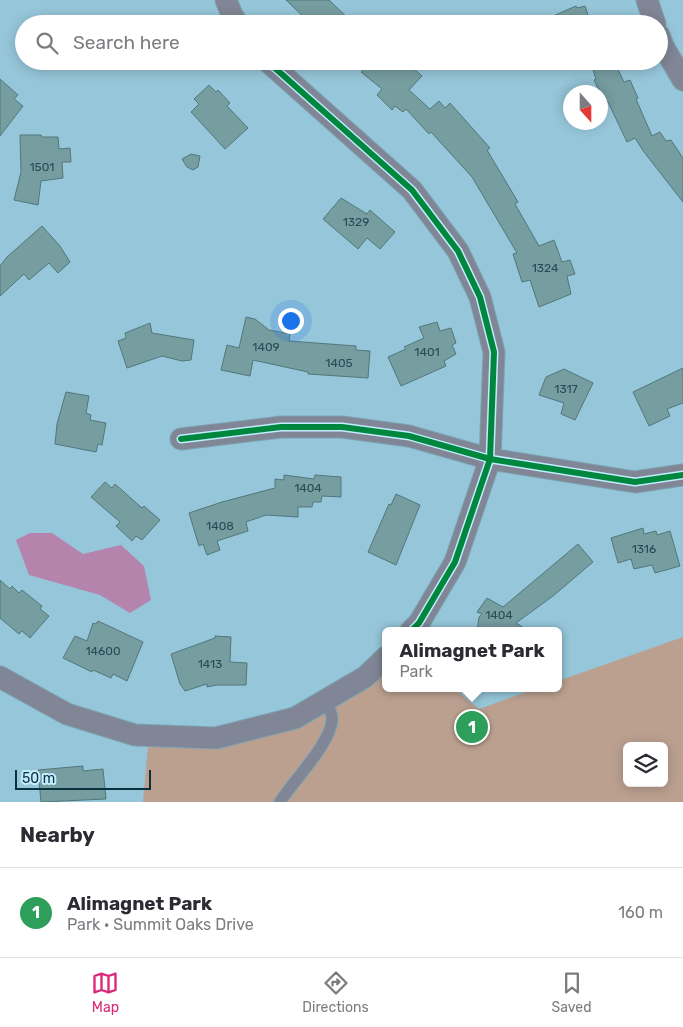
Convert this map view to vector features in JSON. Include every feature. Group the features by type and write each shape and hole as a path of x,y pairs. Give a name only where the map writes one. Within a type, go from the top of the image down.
{"street":[{"path":"226,0 232,15"},
{"path":"647,0 652,15"},
{"path":"668,54 683,80"},
{"path":"277,70 412,190 458,251 480,297 494,352 490,459 455,562 415,627"},
{"path":"181,439 281,427 342,427 409,436 490,459 635,482 683,475"},
{"path":"0,677 67,714 135,735 216,738 295,718 365,678 382,661"}],"lane":[{"path":"280,802 288,788 324,742 329,731 332,718 326,700"}],"shaded area":[{"path":"30,533 52,533 83,554 121,545 144,566 151,600 130,613 100,595 29,575 16,540"},
{"path":"683,637 683,802 143,802 149,735 295,718 382,660 382,692 458,692 479,709 526,692 562,692 562,680"}],"building":[{"path":"286,0 329,0 345,15 302,15"},
{"path":"576,6 577,8 585,6 588,15 556,15"},
{"path":"363,70 415,70 422,76 409,90 430,109 439,101 445,108 450,103 490,148 487,150 518,202 515,204 539,246 554,240 562,262 570,260 575,274 567,276 571,294 539,307 530,280 522,282 513,254 517,253 472,177 431,132 429,134 406,109 403,112 395,106 392,110 377,95 382,89 361,72"},
{"path":"593,70 618,70 624,82 630,80 652,136 660,132 666,141 671,140 683,158 683,202 635,138 627,142 608,102 608,85 596,85 594,80 596,79"},
{"path":"0,79 18,95 14,99 23,106 0,136"},
{"path":"209,85 216,92 218,90 230,103 227,106 248,128 225,149 191,112 199,104 194,99"},
{"path":"20,135 58,137 59,149 70,148 71,162 62,162 63,178 41,181 38,205 14,200 21,172"},
{"path":"191,154 200,156 198,167 193,170 187,167 182,159"},
{"path":"341,198 367,214 370,210 395,232 380,249 367,238 358,249 323,219"},
{"path":"42,226 60,246 70,262 58,273 49,263 29,280 24,274 0,296 0,266 7,257"},
{"path":"246,317 255,319 269,330 290,334 289,341 356,346 356,350 370,351 368,378 308,374 308,372 253,360 250,376 221,370 227,345 239,348"},
{"path":"437,322 440,331 451,328 456,343 452,345 456,354 444,361 446,366 401,386 388,357 424,338 419,327"},
{"path":"150,323 152,333 194,340 191,360 182,361 162,356 127,368 118,341 126,338 125,333"},
{"path":"683,368 683,403 667,409 670,416 649,426 633,392"},
{"path":"564,369 593,383 575,420 561,414 564,403 539,395 546,377"},
{"path":"66,392 89,396 86,413 91,415 90,420 106,423 102,445 98,444 96,452 55,444 57,424"},
{"path":"284,475 314,479 315,475 341,477 341,497 322,496 321,502 313,502 312,507 298,507 298,517 266,515 246,522 248,531 217,541 220,550 207,555 203,544 199,546 189,513 275,488 275,479 284,480"},
{"path":"105,482 112,488 115,484 142,508 144,506 160,520 142,540 136,536 132,541 116,526 120,522 91,497"},
{"path":"396,494 420,505 396,565 368,552 389,504 391,505"},
{"path":"643,528 644,534 656,531 657,535 670,531 680,566 655,573 652,565 634,569 631,559 618,563 611,538"},
{"path":"578,544 593,562 553,596 516,623 522,627 478,627 479,617 482,614 477,612 487,598 503,607"},
{"path":"0,580 10,589 12,586 19,593 22,590 42,606 40,609 49,616 30,638 22,631 19,634 0,618"},
{"path":"98,621 143,642 127,681 113,674 111,678 93,670 92,672 63,658 75,636 87,641 93,623 96,624"},
{"path":"215,636 231,637 230,662 247,663 246,685 207,687 207,684 185,691 180,684 171,654 215,638"},
{"path":"83,766 83,771 103,769 106,799 41,802 38,770"}],"cycle path":[{"path":"277,70 412,190 458,251 480,297 494,352 490,459 455,562 415,627"},
{"path":"181,439 281,427 342,427 409,436 490,459 635,482 683,475"}],"place":[{"name":"Alimagnet Park","path":"472,727"}]}
